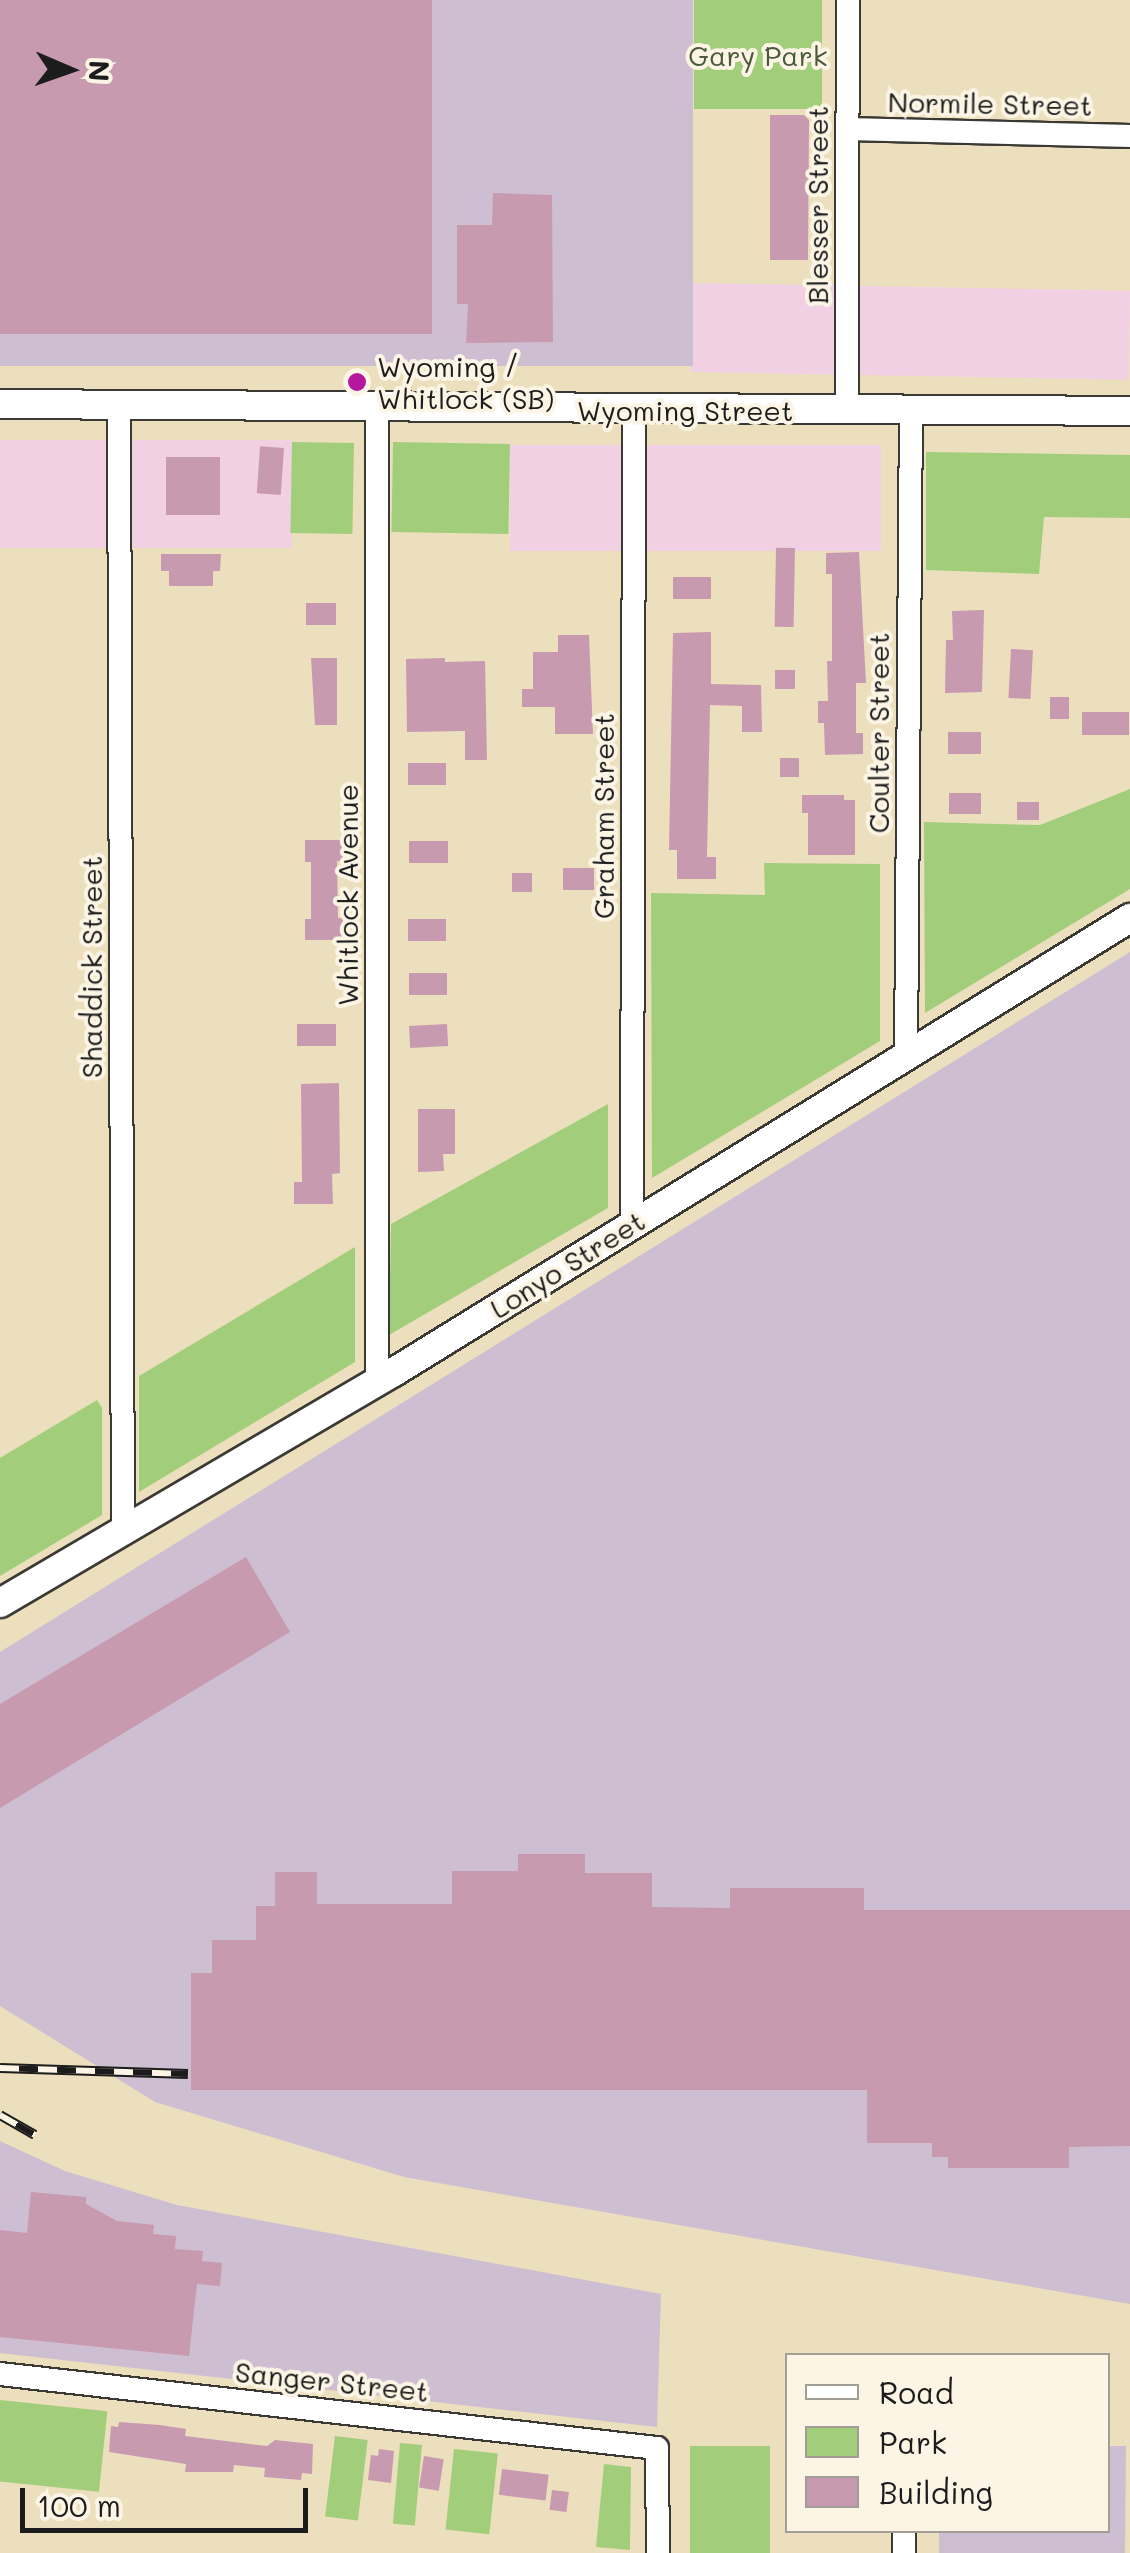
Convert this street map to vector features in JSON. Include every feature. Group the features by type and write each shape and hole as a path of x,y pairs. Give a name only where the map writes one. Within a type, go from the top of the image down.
{"street":[{"name":"Blesser Street","path":"846,410 848,0"},
{"name":"Normile Street","path":"848,129 1130,136"},
{"name":"Wyoming Street","path":"0,404 1130,411"},
{"name":"Shaddick Street","path":"119,405 123,1528"},
{"name":"Whitlock Avenue","path":"377,408 378,1381"},
{"name":"Graham Street","path":"632,1222 634,410"},
{"name":"Coulter Street","path":"906,1057 910,410"},
{"name":"Lonyo Street","path":"0,1603 378,1381 1130,918"},
{"name":"Sanger Street","path":"0,2374 658,2448 658,2553"}],"shaded area":[{"path":"0,0 693,0 693,366 0,366"},
{"path":"692,283 1130,291 1128,380 690,372"},
{"path":"0,440 292,440 292,548 0,548"},
{"path":"510,445 881,445 881,551 510,551"},
{"path":"1130,952 1130,2304 404,2177 155,2102 0,2006 0,1652"},
{"path":"0,2141 65,2171 177,2205 661,2294 657,2427 0,2353"},
{"path":"1110,2446 1126,2446 1125,2553 939,2553 939,2533 1110,2533"}],"green space":[{"name":"Gary Park","path":"694,0 822,0 822,109 694,109"},
{"path":"292,442 354,443 352,534 290,533"},
{"path":"393,442 510,444 508,534 391,532"},
{"path":"926,452 1130,455 1130,518 1044,517 1039,574 926,570"},
{"path":"1130,789 1130,889 925,1013 924,822 1040,825"},
{"path":"764,863 880,864 880,1041 652,1178 651,893 765,895"},
{"path":"608,1104 608,1208 389,1335 391,1224"},
{"path":"355,1247 355,1362 139,1492 139,1376"},
{"path":"97,1400 102,1408 102,1515 0,1576 0,1458"},
{"path":"0,2400 107,2411 99,2492 0,2481"},
{"path":"335,2436 368,2440 358,2520 325,2516"},
{"path":"400,2443 422,2445 415,2526 393,2524"},
{"path":"690,2446 770,2446 770,2553 690,2553"},
{"path":"454,2449 498,2454 489,2534 446,2530"},
{"path":"604,2464 631,2467 630,2550 596,2547"}],"building":[{"path":"0,0 432,0 432,334 0,334"},
{"path":"770,115 804,115 809,120 808,260 770,260"},
{"path":"493,193 552,195 553,342 466,343 468,304 457,304 457,225 492,225"},
{"path":"260,446 284,448 281,495 257,493"},
{"path":"166,457 220,457 220,515 166,515"},
{"path":"776,548 795,548 794,627 775,627"},
{"path":"859,552 866,683 856,683 856,733 863,733 863,754 825,755 824,723 818,723 818,701 828,701 827,661 832,661 832,574 826,574 826,553"},
{"path":"161,554 221,554 220,571 213,571 213,586 169,586 169,571 161,571"},
{"path":"673,577 711,577 711,599 673,599"},
{"path":"306,603 336,603 336,625 306,625"},
{"path":"984,610 982,692 945,693 946,640 953,640 952,611"},
{"path":"711,632 711,684 761,685 762,732 742,732 742,706 710,705 707,857 716,857 716,879 677,879 677,850 669,850 673,633"},
{"path":"558,635 589,635 593,734 555,734 555,707 522,707 522,689 533,689 533,652 558,652"},
{"path":"1011,649 1033,650 1030,699 1008,698"},
{"path":"311,658 337,658 337,725 315,725"},
{"path":"445,658 445,662 485,661 487,760 465,760 465,731 407,732 406,659"},
{"path":"775,670 795,670 795,689 775,689"},
{"path":"1050,697 1069,697 1069,719 1050,719"},
{"path":"1082,712 1129,712 1129,735 1082,735"},
{"path":"948,732 981,732 981,754 948,754"},
{"path":"780,758 799,758 799,777 780,777"},
{"path":"408,763 446,763 446,785 408,785"},
{"path":"949,793 981,793 981,814 949,814"},
{"path":"802,795 844,795 844,800 855,800 855,855 808,855 808,813 802,813"},
{"path":"1017,802 1039,802 1039,820 1017,820"},
{"path":"305,840 343,840 343,861 337,861 338,918 343,918 343,940 305,940 305,919 311,919 311,862 305,862"},
{"path":"409,841 448,841 448,863 409,863"},
{"path":"563,868 594,868 594,890 563,890"},
{"path":"512,873 532,873 532,892 512,892"},
{"path":"408,919 446,919 446,941 408,941"},
{"path":"409,973 447,973 447,995 409,995"},
{"path":"297,1024 336,1024 336,1046 297,1046"},
{"path":"447,1024 448,1046 410,1048 409,1026"},
{"path":"339,1083 340,1173 332,1174 333,1204 294,1204 294,1182 302,1182 301,1084"},
{"path":"418,1109 455,1109 455,1154 443,1154 444,1171 418,1172"},
{"path":"246,1557 290,1632 0,1808 0,1704"},
{"path":"518,1854 585,1854 585,1873 652,1873 652,1907 730,1908 730,1888 864,1888 864,1910 1130,1910 1130,2146 1069,2147 1069,2168 948,2168 948,2157 932,2157 932,2143 867,2143 867,2090 191,2090 191,1973 212,1973 212,1940 256,1940 256,1906 275,1906 275,1872 317,1872 317,1904 452,1904 452,1871 518,1871"},
{"path":"31,2192 86,2197 86,2204 117,2221 154,2225 153,2234 176,2236 175,2249 203,2251 202,2261 222,2263 220,2286 197,2284 189,2356 0,2337 0,2230 27,2233"},
{"path":"119,2422 186,2429 185,2436 267,2446 275,2440 313,2444 312,2474 302,2473 301,2480 264,2477 265,2468 234,2465 233,2472 185,2472 186,2464 109,2452 111,2426 118,2427"},
{"path":"379,2449 394,2451 391,2483 368,2480 371,2455 378,2456"},
{"path":"424,2456 444,2459 439,2491 419,2488"},
{"path":"502,2469 549,2475 545,2501 499,2495"},
{"path":"552,2490 569,2492 566,2512 550,2510"}],"railway":[{"path":"0,2068 188,2074"},
{"path":"0,2115 35,2135"}],"place":[{"name":"Wyoming / Whitlock (SB)","path":"357,382"}]}
